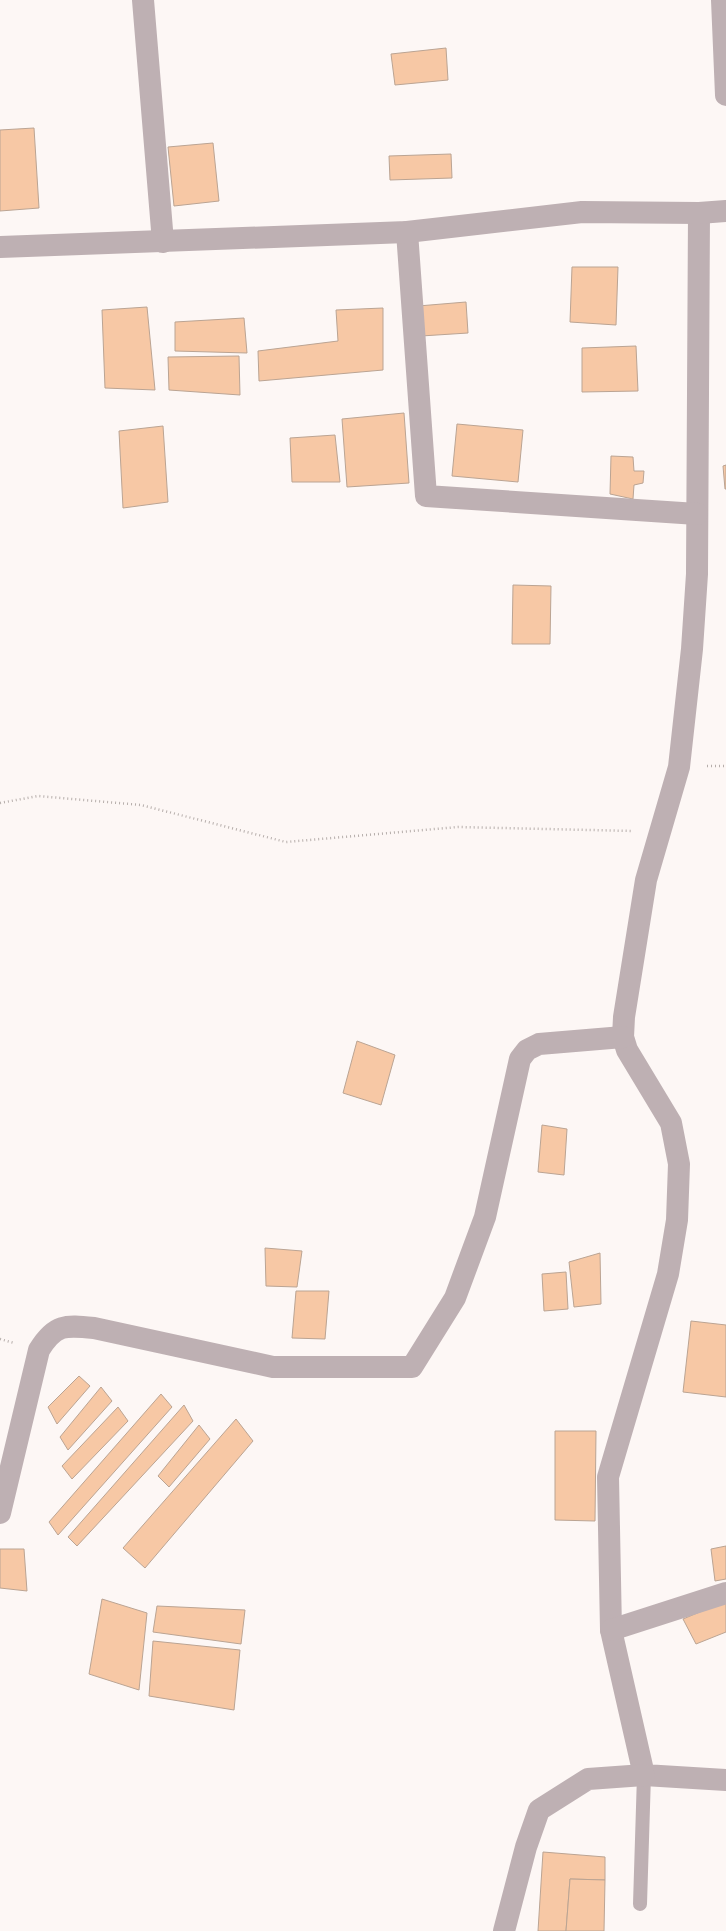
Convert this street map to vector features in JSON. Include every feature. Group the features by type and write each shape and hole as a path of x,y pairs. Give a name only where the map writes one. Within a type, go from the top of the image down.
{"street":[{"path":"143,0 163,242"},
{"path":"722,0 726,95"},
{"path":"0,247 407,232 582,212 699,213 726,211"},
{"path":"644,1775 611,1630 608,1477 668,1274 678,1220 679,1164 671,1123 627,1050 623,1037 624,1017 646,880 679,766 692,649 697,574 699,213"},
{"path":"407,232 426,496 697,514"},
{"path":"0,1513 39,1350 48,1335 66,1326 94,1328 273,1367 412,1367 455,1298 485,1217 520,1059 527,1050 539,1044 623,1037"},
{"path":"611,1630 726,1593"},
{"path":"504,1931 526,1847 539,1810 588,1779 644,1775 726,1780"}],"lane":[{"path":"640,1904 644,1775"}],"path":[{"path":"0,803 38,796 141,805 286,842 458,827 660,831"}],"building":[{"path":"446,48 448,80 395,85 391,54"},
{"path":"34,128 39,208 0,211 0,130"},
{"path":"213,143 219,201 174,206 168,147"},
{"path":"451,154 452,178 390,180 389,156"},
{"path":"572,267 618,267 616,325 570,322"},
{"path":"466,302 468,333 421,336 418,306"},
{"path":"147,307 155,390 105,388 102,310"},
{"path":"383,308 383,370 259,381 258,351 338,341 336,310"},
{"path":"244,318 247,353 175,351 175,322"},
{"path":"636,346 638,391 582,392 582,348"},
{"path":"239,356 240,395 169,390 168,357"},
{"path":"404,413 409,483 347,487 342,419"},
{"path":"457,424 523,430 518,482 452,476"},
{"path":"163,426 168,502 123,508 119,431"},
{"path":"335,435 340,482 292,482 290,438"},
{"path":"611,456 633,457 634,471 644,471 643,483 634,485 633,499 610,494"},
{"path":"726,465 726,489 725,489 723,466"},
{"path":"513,585 551,586 550,644 512,644"},
{"path":"357,1041 395,1055 381,1105 343,1093"},
{"path":"542,1125 567,1129 564,1175 538,1172"},
{"path":"265,1248 302,1251 297,1287 266,1286"},
{"path":"600,1253 601,1304 574,1307 569,1262"},
{"path":"566,1272 568,1309 544,1311 542,1274"},
{"path":"296,1291 329,1291 325,1339 292,1338"},
{"path":"691,1321 726,1325 726,1397 683,1392"},
{"path":"79,1376 90,1386 57,1424 48,1407"},
{"path":"101,1387 112,1401 68,1450 60,1437"},
{"path":"161,1394 172,1407 58,1535 49,1522"},
{"path":"184,1405 193,1421 77,1546 68,1537"},
{"path":"118,1407 128,1421 72,1479 62,1466"},
{"path":"236,1419 253,1441 145,1568 123,1548"},
{"path":"199,1425 210,1439 169,1487 158,1476"},
{"path":"555,1431 596,1431 595,1521 555,1520"},
{"path":"726,1546 726,1579 715,1581 711,1549"},
{"path":"0,1549 24,1549 27,1591 0,1588"},
{"path":"102,1599 147,1613 139,1690 89,1674"},
{"path":"726,1601 726,1632 696,1644 683,1619"},
{"path":"157,1606 245,1610 241,1644 153,1632"},
{"path":"153,1641 240,1650 234,1710 149,1696"},
{"path":"543,1852 605,1857 605,1880 570,1879 566,1931 538,1931"},
{"path":"570,1879 605,1880 604,1931 566,1931"}]}
